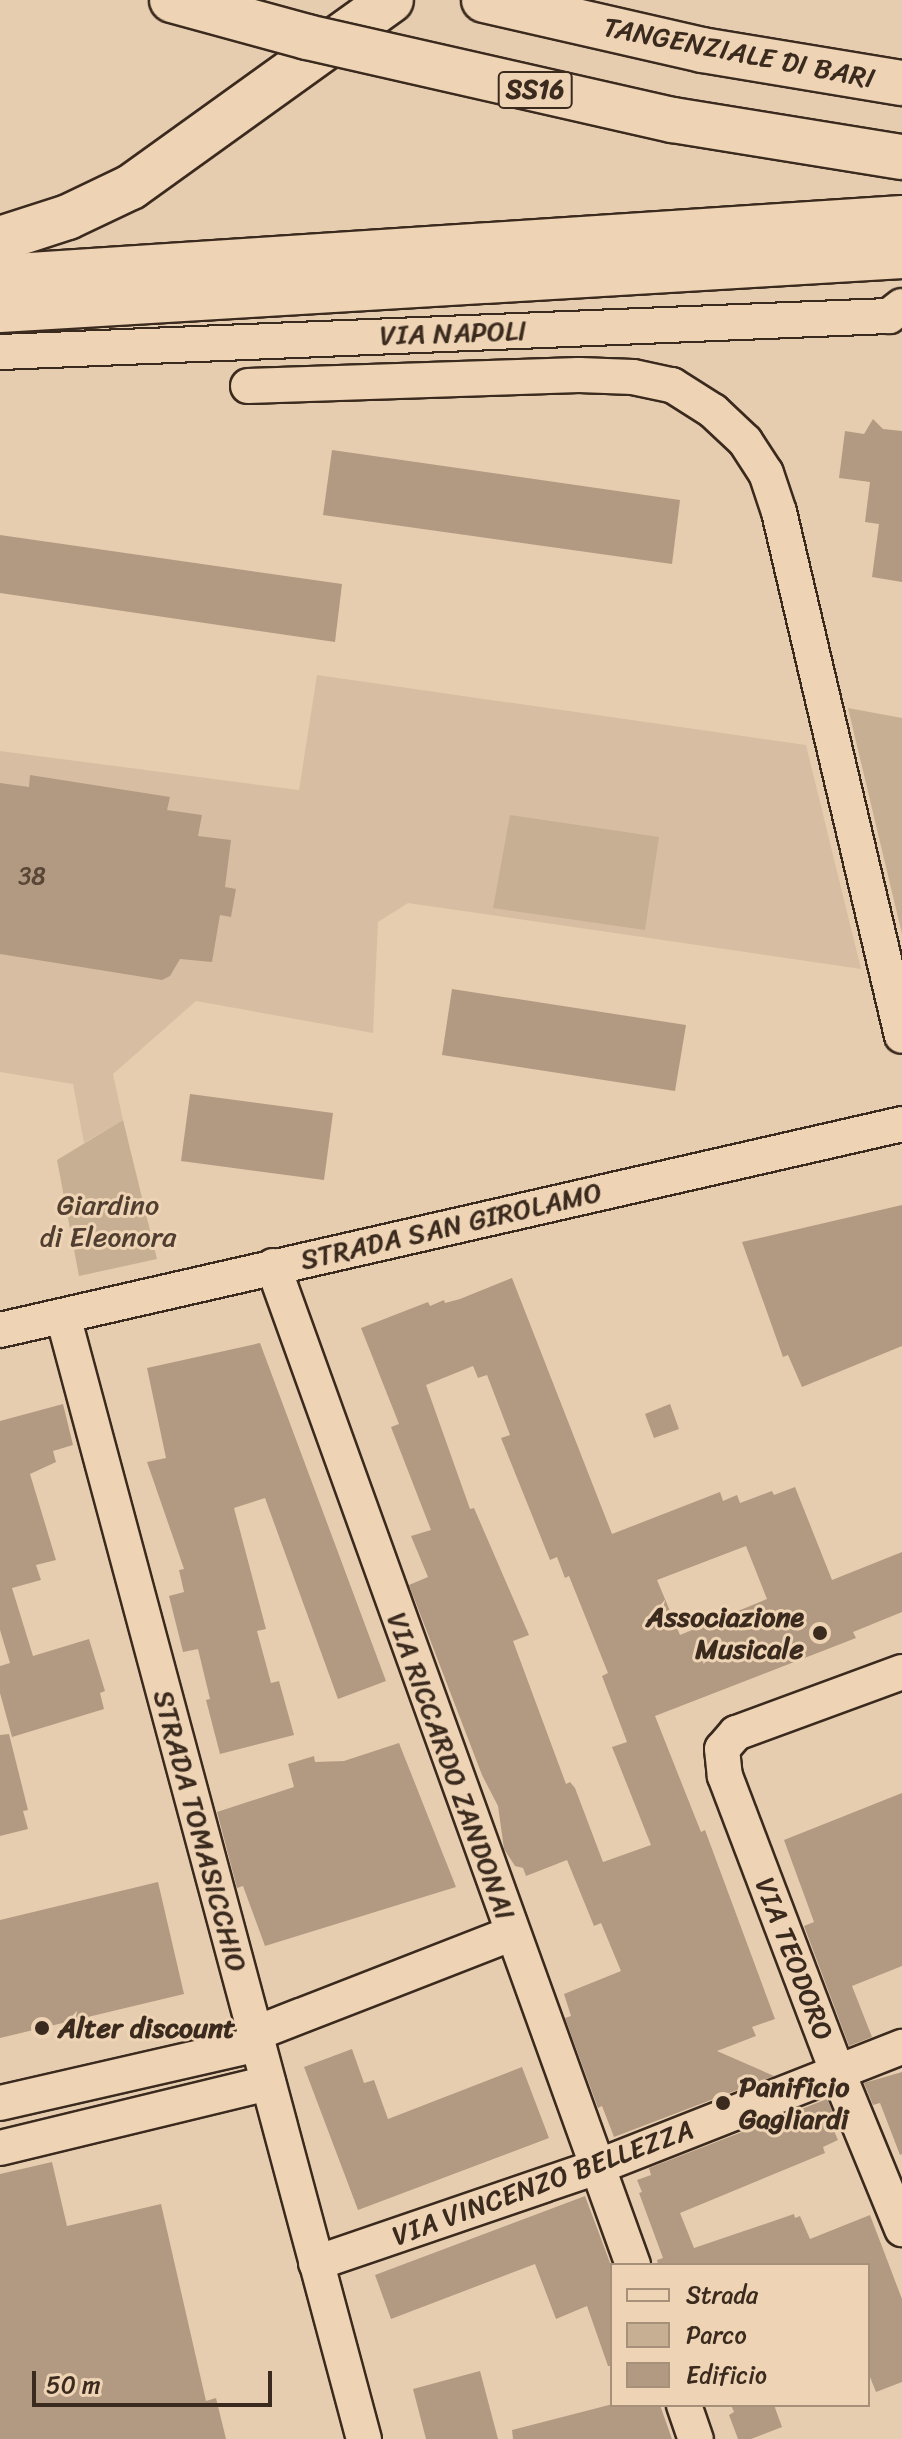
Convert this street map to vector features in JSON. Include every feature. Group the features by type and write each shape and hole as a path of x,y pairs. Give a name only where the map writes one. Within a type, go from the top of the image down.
{"highway":[{"name":"SS16","path":"172,0 307,37 673,120 902,157"},
{"path":"0,239 68,217 131,187 391,0"},
{"name":"TANGENZIALE DI BARI","path":"484,0 702,50 902,83"},
{"path":"0,277 902,218"},
{"path":"0,310 902,256"}],"street":[{"name":"VIA NAPOLI","path":"0,352 889,316 902,306"},
{"path":"248,386 579,375 633,377 672,385 713,411 745,441 766,473 779,512 902,1036"},
{"name":"STRADA SAN GIROLAMO","path":"0,1330 902,1124"},
{"name":"VIA RICCARDO ZANDONAI","path":"273,1266 511,1934 632,2263"},
{"name":"STRADA TOMASICCHIO","path":"63,1316 364,2439"},
{"name":"VIA TEODORO","path":"902,1672 736,1733 722,1749 725,1776 838,2073 902,2229"},
{"path":"0,2103 256,2039 511,1934"},
{"name":"VIA VINCENZO BELLEZZA","path":"316,2263 597,2167 902,2047"},
{"path":"0,2148 268,2083"},
{"path":"685,2407 696,2439"}],"shaded area":[{"path":"317,675 806,745 861,969 408,903 378,922 373,1033 196,1001 113,1074 123,1120 84,1143 73,1084 0,1072 0,751 299,790"}],"green space":[{"path":"848,708 902,718 902,934"},
{"path":"510,815 659,837 645,930 493,908"},
{"name":"Giardino di Eleonora","path":"123,1120 157,1259 79,1276 57,1160"}],"building":[{"path":"873,419 883,429 902,431 902,582 872,577 879,524 865,522 870,482 839,478 845,431 864,434"},
{"path":"332,450 680,500 672,564 323,515"},
{"path":"0,535 342,584 335,642 0,593"},
{"path":"30,775 170,797 167,810 202,815 198,836 231,840 225,887 236,889 231,917 220,915 212,962 180,959 170,976 162,980 0,954 0,783 29,787"},
{"path":"452,989 686,1025 675,1091 442,1055"},
{"path":"190,1094 333,1113 324,1180 181,1161"},
{"path":"902,1205 902,1346 802,1387 788,1355 783,1357 742,1242"},
{"path":"512,1278 612,1534 720,1492 723,1501 737,1495 740,1503 772,1491 774,1495 795,1487 832,1580 902,1552 902,1612 853,1632 856,1638 655,1716 701,1832 705,1830 775,2019 752,2027 756,2036 717,2051 774,2076 614,2137 602,2106 598,2108 565,2018 571,2016 564,1994 621,1971 601,1923 594,1926 567,1860 526,1876 523,1868 515,1866 504,1849 498,1806 482,1775 409,1585 428,1577 411,1536 431,1530 391,1427 399,1424 361,1328 428,1302 430,1306 444,1300 445,1303","holes":["473,1366 478,1378 487,1375 510,1435 501,1438 550,1560 557,1557 565,1578 569,1576 608,1673 602,1676 627,1742 612,1747 651,1845 603,1862 575,1788 570,1782 566,1784 513,1641 529,1635 474,1508 470,1509 426,1385","746,1546 767,1599 680,1635 657,1580"]},
{"path":"260,1343 386,1681 338,1699 265,1498 234,1508 266,1629 257,1631 271,1683 279,1681 294,1735 220,1754 206,1700 210,1699 198,1649 183,1652 169,1596 184,1592 179,1570 184,1569 147,1462 166,1458 147,1368"},
{"path":"63,1404 73,1445 53,1451 56,1462 30,1474 56,1560 36,1565 41,1580 12,1588 33,1656 89,1639 105,1691 100,1693 104,1709 12,1737 0,1693 0,1666 10,1663 0,1630 0,1421"},
{"path":"670,1404 679,1429 654,1438 645,1414"},
{"path":"9,1734 28,1810 23,1811 28,1829 0,1836 0,1735"},
{"path":"399,1743 456,1887 265,1946 243,1886 237,1888 217,1812 294,1787 288,1764 314,1756 315,1762 344,1761"},
{"path":"902,1793 902,1966 852,1986 872,2037 849,2046 804,1926 814,1922 784,1840"},
{"path":"158,1882 184,1994 0,2038 0,1920"},
{"path":"352,2049 364,2083 374,2080 388,2119 522,2067 549,2138 358,2210 304,2067"},
{"path":"902,2072 900,2155 880,2103 873,2105 864,2083"},
{"path":"827,2099 836,2120 830,2122 838,2140 823,2147 825,2153 680,2213 694,2248 794,2214 795,2218 800,2216 810,2239 870,2215 902,2299 902,2382 876,2392 870,2377 870,2263 658,2263 657,2260 663,2258 637,2180 651,2175 649,2168"},
{"path":"52,2162 67,2226 161,2204 206,2401 216,2398 226,2439 0,2439 0,2174"},
{"path":"585,2196 610,2263 610,2366 587,2306 556,2319 535,2264 391,2319 375,2275"},
{"path":"480,2371 498,2439 426,2439 413,2389"},
{"path":"609,2405 661,2407 672,2439 513,2439 512,2430"},
{"path":"732,2407 775,2407 782,2427 751,2439 738,2439 729,2415 734,2412"}],"place":[{"name":"Associazione Musicale","path":"820,1633"},
{"name":"Alter discount","path":"42,2028"},
{"name":"Panificio Gagliardi","path":"723,2103"}]}
